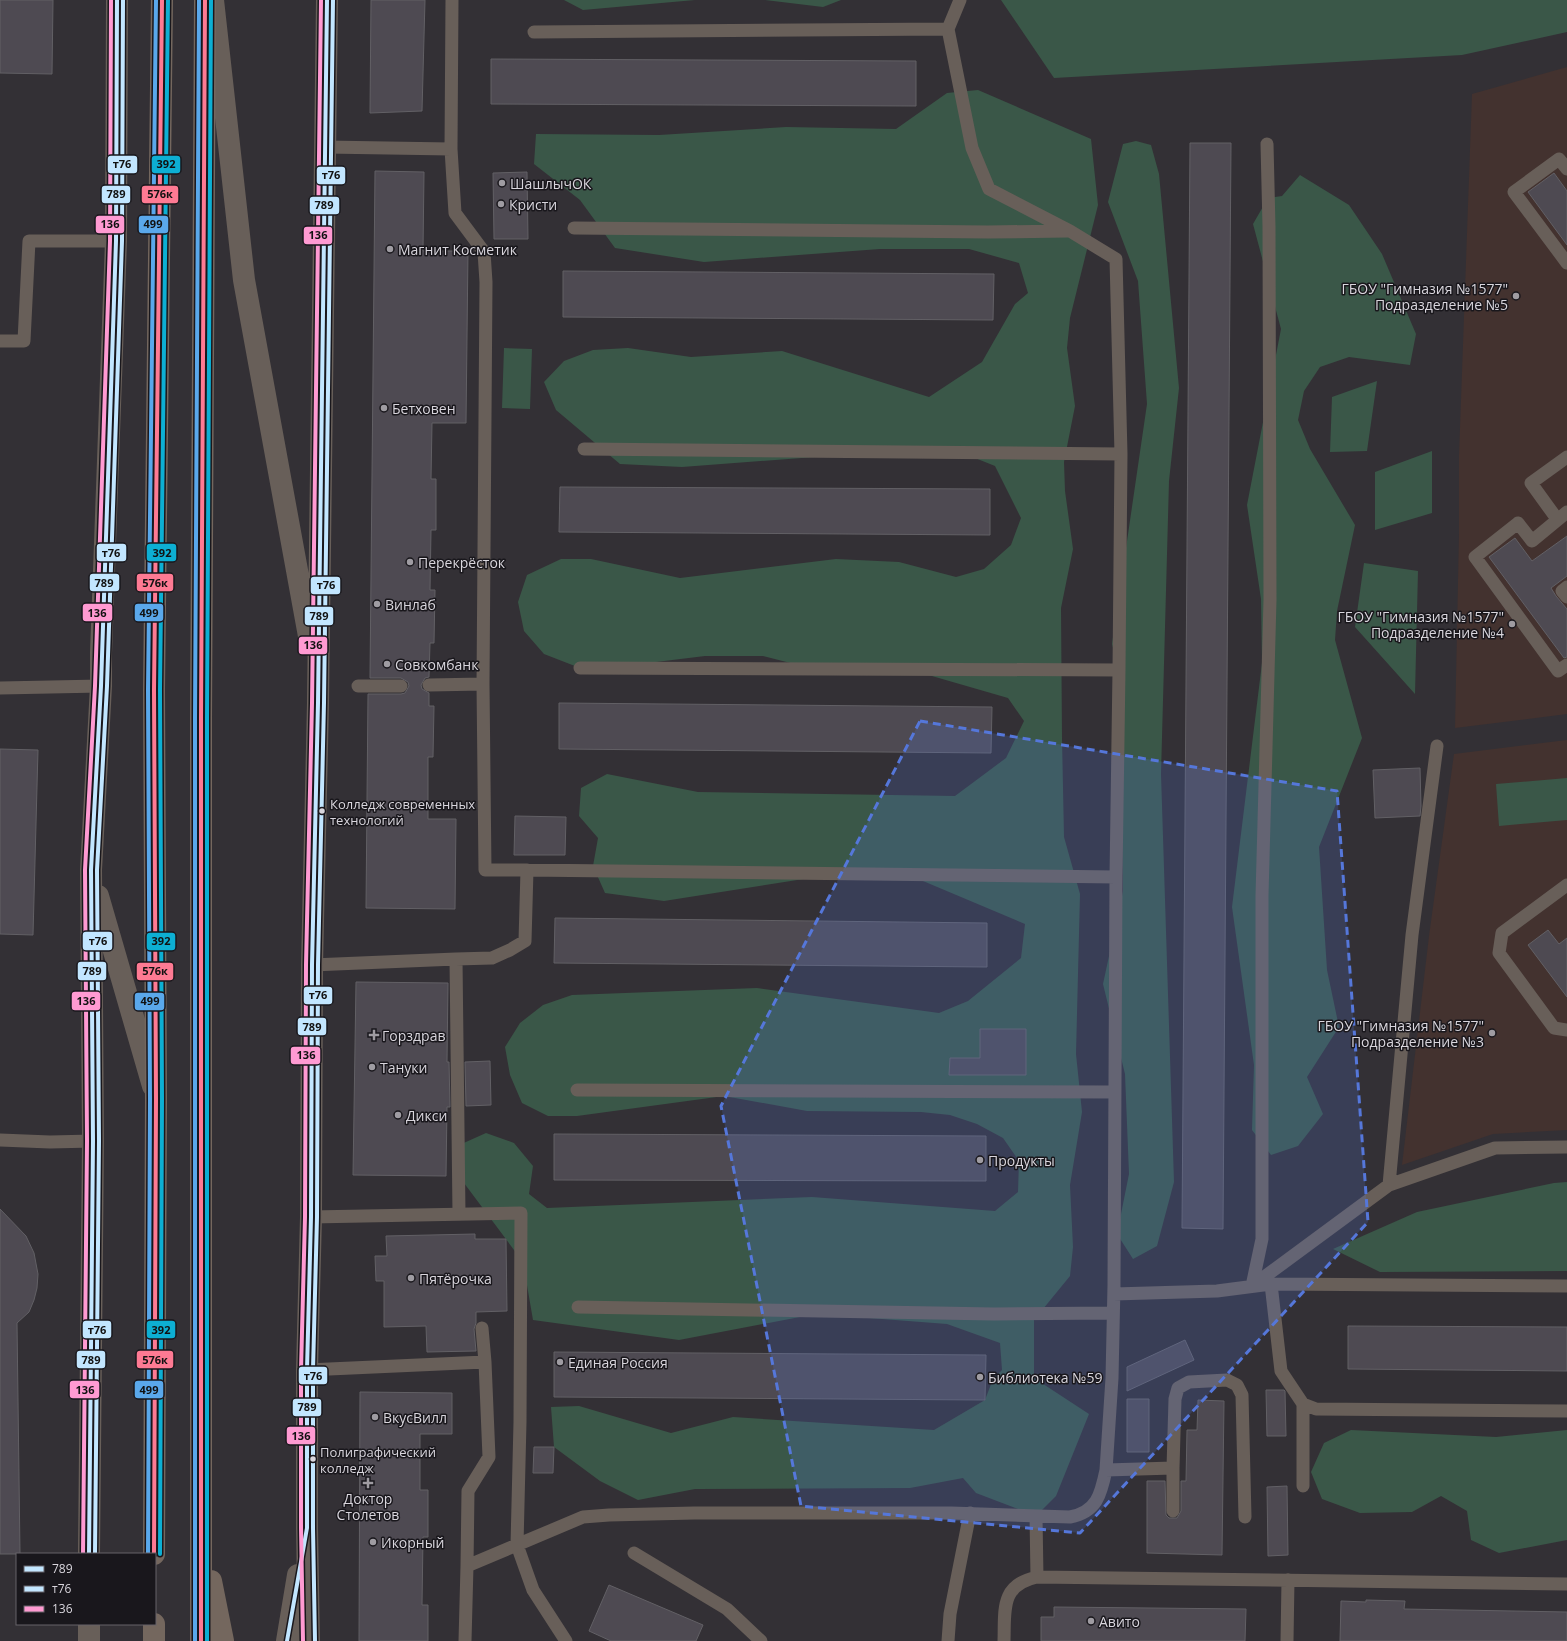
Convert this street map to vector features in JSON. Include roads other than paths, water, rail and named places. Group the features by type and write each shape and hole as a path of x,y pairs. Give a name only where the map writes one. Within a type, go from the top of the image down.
{"main road":[{"path":"154,1553 156,1098 154,690 162,0"},
{"path":"201,1641 201,710 205,0"},
{"path":"201,1534 223,1641"},
{"path":"154,1625 154,1641"}],"street":[{"path":"89,1553 93,1141 91,870 101,686 116,241 117,0"},
{"path":"213,0 244,280 318,686"},
{"path":"310,1641 307,1528 307,1370 311,1217 312,965 318,686 327,0"},
{"path":"91,870 156,1098"},
{"path":"287,1641 307,1528"},
{"path":"89,1625 89,1641"}],"lane":[{"path":"452,0 452,149 455,213 484,252 486,282 483,684 485,870 1116,877"},
{"path":"467,1566 583,1517 694,1513 970,1513 1070,1518 1082,1515 1096,1504 1103,1484 1106,1470 1112,1378 1114,1294 1116,877 1121,454 1116,259 1070,231 989,189 972,148 948,28 960,0"},
{"path":"534,32 948,28"},
{"path":"1252,1286 1262,1239 1262,896 1270,600 1269,227 1267,144"},
{"path":"325,147 452,149"},
{"path":"1567,169 1559,159 1514,192 1567,263"},
{"path":"574,228 980,232 1070,231"},
{"path":"0,342 24,341 29,241 116,241"},
{"path":"584,449 1121,454"},
{"path":"1567,457 1531,483 1562,516 1532,541 1518,523 1475,557 1558,671 1567,665"},
{"path":"1567,587 1562,591 1567,597"},
{"path":"580,668 810,668 998,671 1119,670"},
{"path":"429,685 483,684"},
{"path":"0,688 101,686"},
{"path":"358,686 401,686"},
{"path":"1389,1185 1412,935 1437,746"},
{"path":"312,965 492,958 525,941 527,870"},
{"path":"1567,885 1502,933 1499,953 1554,1028 1567,1030"},
{"path":"456,959 459,1214"},
{"path":"577,1090 1115,1092"},
{"path":"0,1140 50,1142 93,1141"},
{"path":"1252,1286 1389,1185 1495,1148 1567,1146"},
{"path":"311,1217 521,1213 520,1422 517,1545 533,1590 566,1641"},
{"path":"1272,1284 1281,1371 1303,1404 1303,1486"},
{"path":"1114,1294 1217,1291 1272,1284 1567,1286"},
{"path":"578,1307 994,1314 1113,1313"},
{"path":"466,1641 468,1491 489,1457 482,1328"},
{"path":"307,1370 485,1362"},
{"path":"1173,1511 1174,1399 1178,1388 1189,1382 1227,1380 1237,1385 1242,1395 1245,1517"},
{"path":"1303,1404 1316,1409 1567,1411"},
{"path":"1106,1470 1174,1468"},
{"path":"948,1641 950,1614 970,1513"},
{"path":"1036,1516 1037,1577"},
{"path":"634,1553 727,1610 761,1641"},
{"path":"1004,1641 1005,1609 1008,1596 1013,1588 1025,1579 1037,1577 1567,1584"},
{"path":"1287,1641 1288,1580"}],"place":[{"name":"ШашлычОК","path":"502,183"},
{"name":"Кристи","path":"501,204"},
{"name":"Магнит Косметик","path":"390,249"},
{"name":"ГБОУ \"Гимназия №1577\" Подразделение №5","path":"1516,296"},
{"name":"Бетховен","path":"384,408"},
{"name":"Перекрёсток","path":"410,562"},
{"name":"Винлаб","path":"377,604"},
{"name":"ГБОУ \"Гимназия №1577\" Подразделение №4","path":"1512,624"},
{"name":"Совкомбанк","path":"387,664"},
{"name":"Колледж современных технологий","path":"322,811"},
{"name":"ГБОУ \"Гимназия №1577\" Подразделение №3","path":"1492,1033"},
{"name":"Горздрав","path":"374,1035"},
{"name":"Тануки","path":"372,1067"},
{"name":"Дикси","path":"398,1115"},
{"name":"Продукты","path":"980,1160"},
{"name":"Пятёрочка","path":"411,1278"},
{"name":"Единая Россия","path":"560,1362"},
{"name":"Библиотека №59","path":"980,1377"},
{"name":"ВкусВилл","path":"375,1417"},
{"name":"Полиграфический колледж","path":"313,1459"},
{"name":"Доктор Столетов","path":"368,1483"},
{"name":"Икорный","path":"373,1542"},
{"name":"Авито","path":"1091,1621"}]}
